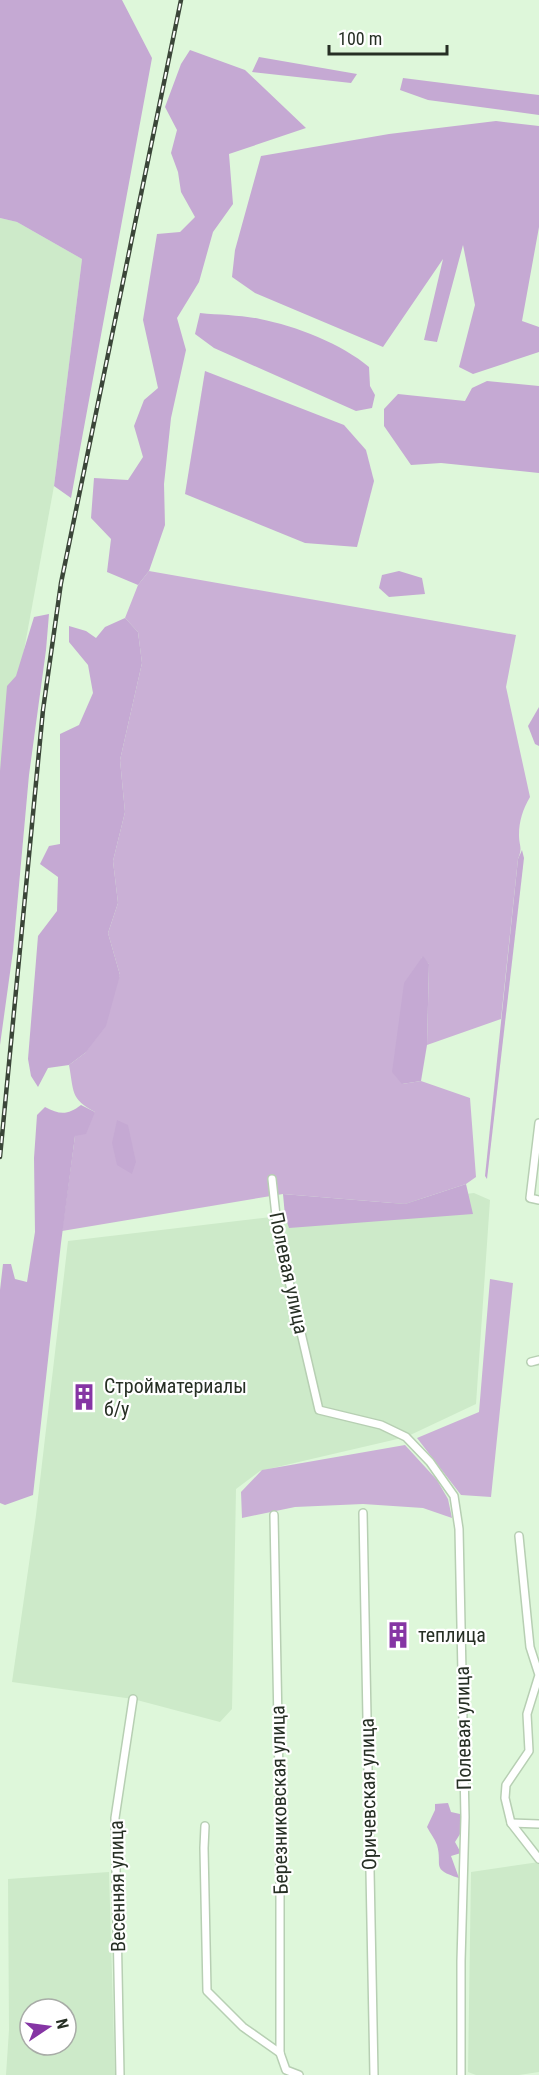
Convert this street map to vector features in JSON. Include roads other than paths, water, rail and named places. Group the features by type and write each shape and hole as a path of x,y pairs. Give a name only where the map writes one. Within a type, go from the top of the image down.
{"street":[{"path":"539,1123 530,1198 539,1200"},
{"name":"Полевая улица","path":"272,1179 278,1234 319,1410 381,1425 406,1437 430,1462 454,1496 459,1529 465,1817 461,2075"},
{"path":"531,1362 539,1360"},
{"name":"Оричевская улица","path":"363,1513 374,2075"},
{"name":"Березниковская улица","path":"274,1515 280,1828 280,2053"},
{"path":"519,1536 530,1647 539,1675 527,1714 529,1751 506,1785 504,1798 511,1823 539,1859"},
{"name":"Весенняя улица","path":"120,2075 115,1818 133,1699"},
{"path":"511,1823 539,1824"},
{"path":"205,1826 207,1991 243,2027 280,2053 286,2070 299,2075"}],"railway":[{"path":"0,1157 43,710 61,583 181,0"}],"place":[{"name":"Стройматериалы б/у","path":"84,1397"},
{"name":"теплица","path":"398,1635"}]}
